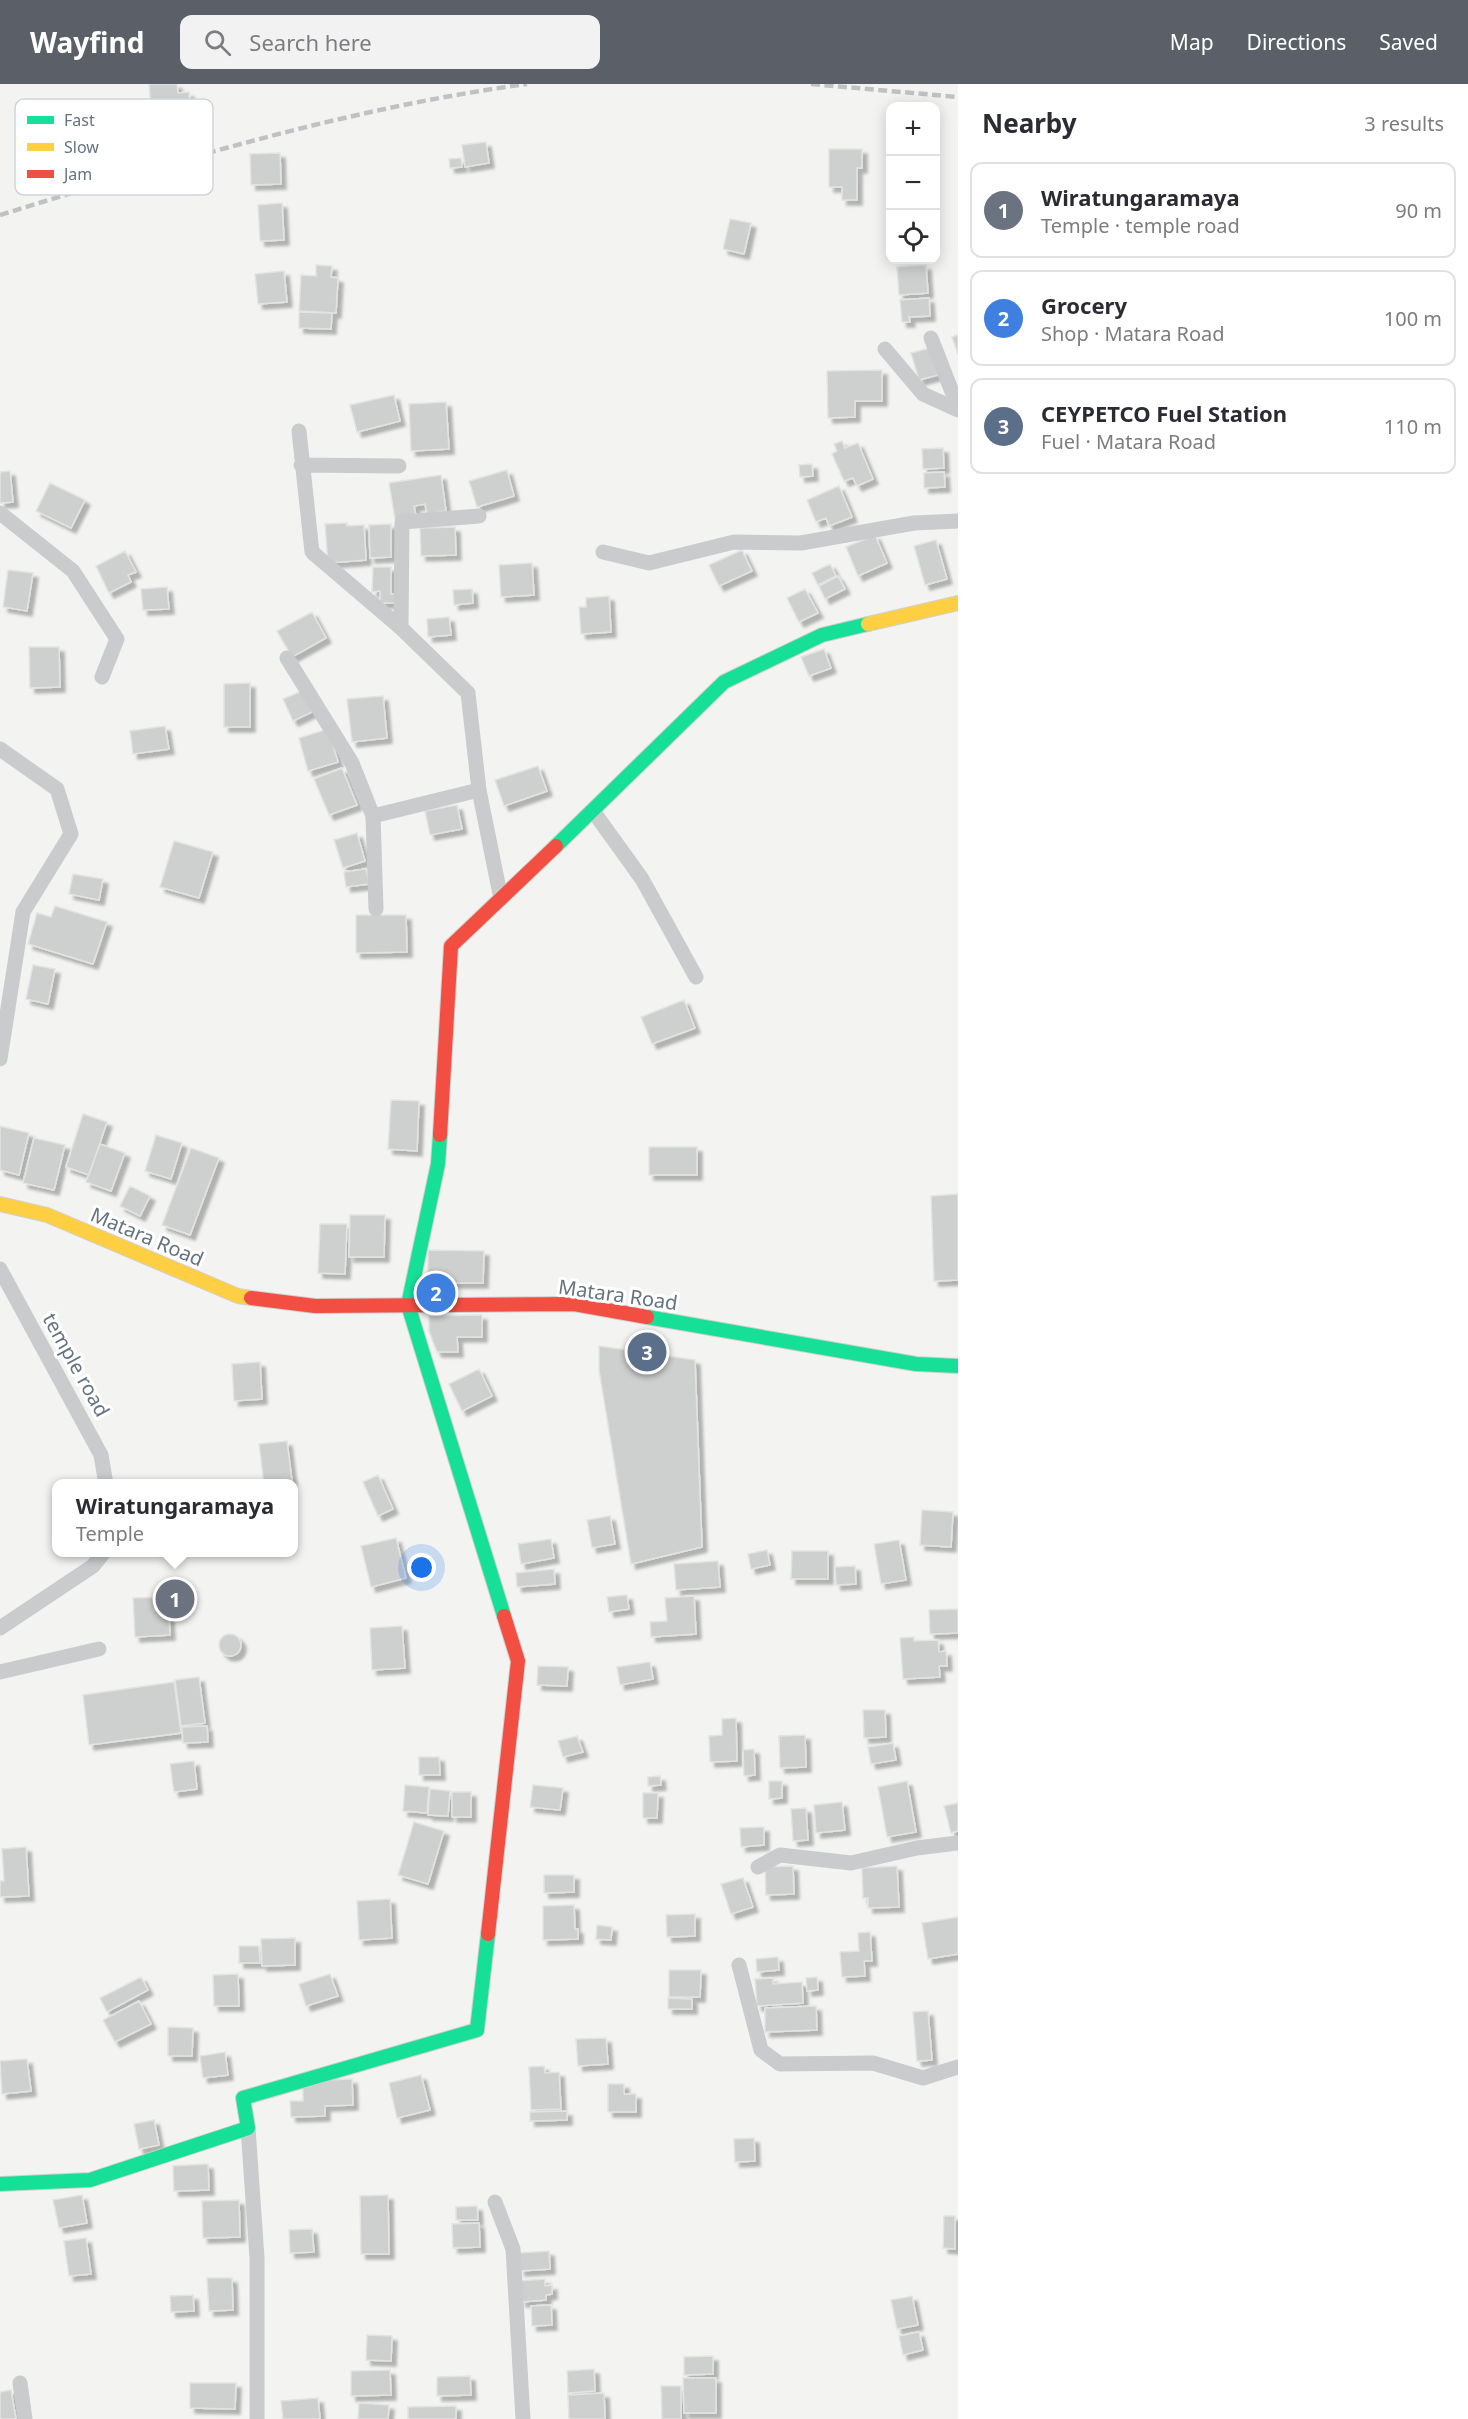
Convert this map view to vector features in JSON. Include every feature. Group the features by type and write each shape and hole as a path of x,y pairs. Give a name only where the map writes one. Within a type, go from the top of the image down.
{"main road":[{"path":"0,2184 90,2180 248,2128 243,2098 477,2030 518,1661 408,1305 438,1164 451,946 724,682 822,635 958,603"},
{"name":"Matara Road","path":"0,1204 47,1215 238,1296 315,1306 574,1304 916,1364 958,1366"}],"street":[{"path":"931,338 958,409"},
{"path":"885,349 923,394 958,409"},
{"path":"299,431 312,552 401,628 468,693 479,790 501,899"},
{"path":"301,465 399,466"},
{"path":"0,513 73,571 117,639 102,677"},
{"path":"401,628 402,522 479,516"},
{"path":"603,552 649,563 734,542 801,543 914,523 958,521"},
{"path":"287,658 352,763 373,816 376,909"},
{"path":"0,749 57,789 71,834 24,912 0,1059"},
{"path":"373,816 479,790"},
{"path":"593,811 642,879 696,977"},
{"name":"temple road","path":"0,1269 101,1455 105,1479"},
{"path":"0,1628 93,1566 100,1557"},
{"path":"0,1672 99,1649"},
{"path":"758,1867 780,1855 850,1863 916,1848 958,1843"},
{"path":"739,1965 761,2050 780,2064 873,2063 923,2078 958,2067"},
{"path":"248,2128 257,2258 257,2419"},
{"path":"495,2202 513,2249 523,2419"},
{"path":"20,2383 25,2419"}],"building":[{"path":"149,84 177,84 178,93 189,92 190,99 150,99"},
{"path":"486,142 489,163 465,167 462,145"},
{"path":"829,149 862,149 862,168 857,168 857,200 842,200 842,187 829,187"},
{"path":"280,153 281,184 251,185 250,154"},
{"path":"461,158 462,167 450,168 449,159"},
{"path":"282,203 284,240 260,241 258,205"},
{"path":"730,219 751,223 744,254 723,249"},
{"path":"316,265 332,266 331,277 338,278 336,313 299,311 301,275 316,276"},
{"path":"926,265 928,293 899,295 897,267"},
{"path":"284,271 287,302 258,304 255,274"},
{"path":"929,298 930,316 909,317 910,322 902,322 900,300"},
{"path":"299,312 332,313 331,329 299,328"},
{"path":"958,335 958,354 952,337"},
{"path":"930,348 938,375 919,380 911,353"},
{"path":"882,370 882,401 855,401 855,417 828,418 827,371"},
{"path":"394,395 400,421 357,432 350,405"},
{"path":"446,402 449,449 411,451 409,404"},
{"path":"842,441 845,448 858,443 873,479 857,486 853,478 844,481 832,454 837,451 834,444"},
{"path":"943,448 944,468 923,469 922,449"},
{"path":"812,464 813,476 800,477 799,465"},
{"path":"507,470 514,496 477,507 469,481"},
{"path":"10,471 13,502 0,503 0,472"},
{"path":"944,472 945,487 924,488 924,473"},
{"path":"441,475 446,511 427,514 425,504 414,506 416,516 395,519 389,483"},
{"path":"50,483 85,500 71,528 36,511"},
{"path":"839,486 852,517 829,526 826,518 816,522 807,500"},
{"path":"347,523 347,526 364,525 366,560 328,563 325,524"},
{"path":"391,524 391,557 370,558 369,525"},
{"path":"455,527 456,555 421,556 420,528"},
{"path":"875,535 887,563 858,576 846,547"},
{"path":"936,540 947,579 925,585 914,546"},
{"path":"742,550 752,571 719,586 709,565"},
{"path":"125,551 136,572 128,575 131,582 109,593 96,566"},
{"path":"532,563 534,595 501,597 499,565"},
{"path":"830,564 836,576 818,585 812,573"},
{"path":"373,567 391,567 391,594 395,594 395,603 380,603 380,591 372,592"},
{"path":"8,570 33,573 27,611 3,607"},
{"path":"838,576 845,589 825,599 819,586"},
{"path":"167,587 169,609 143,610 141,589"},
{"path":"472,589 473,603 454,605 453,590"},
{"path":"805,589 818,613 799,622 787,598"},
{"path":"609,596 611,632 581,634 579,607 586,607 586,598"},
{"path":"312,612 326,638 292,657 277,631"},
{"path":"449,617 451,635 428,637 427,619"},
{"path":"29,647 59,647 60,687 30,688"},
{"path":"824,649 831,668 809,676 801,657"},
{"path":"250,683 250,727 224,727 224,684"},
{"path":"302,691 312,712 293,721 283,699"},
{"path":"383,696 387,738 352,742 347,699"},
{"path":"165,726 169,749 133,754 130,731"},
{"path":"328,729 338,762 308,771 299,738"},
{"path":"538,766 547,791 504,806 495,780"},
{"path":"342,768 357,805 329,815 314,779"},
{"path":"457,805 462,829 430,835 425,811"},
{"path":"357,833 365,861 343,868 334,840"},
{"path":"174,841 213,852 199,898 160,887"},
{"path":"366,869 369,884 346,887 344,872"},
{"path":"73,874 103,879 99,900 69,894"},
{"path":"55,906 107,922 93,964 28,944 37,913 51,917"},
{"path":"356,915 406,915 407,952 356,953"},
{"path":"33,965 55,969 48,1004 26,999"},
{"path":"684,1000 695,1028 652,1044 641,1017"},
{"path":"391,1100 419,1101 417,1151 388,1149"},
{"path":"83,1114 107,1122 89,1175 66,1167"},
{"path":"0,1126 29,1133 19,1175 0,1170"},
{"path":"156,1135 182,1143 171,1179 145,1171"},
{"path":"34,1138 65,1145 54,1190 23,1183"},
{"path":"100,1144 125,1153 111,1191 86,1182"},
{"path":"649,1147 697,1147 697,1175 649,1175"},
{"path":"191,1148 219,1158 190,1235 162,1225"},
{"path":"130,1186 150,1196 140,1216 120,1206"},
{"path":"958,1194 958,1280 934,1281 931,1196"},
{"path":"350,1215 385,1215 384,1257 349,1257"},
{"path":"320,1224 347,1224 345,1274 318,1273"},
{"path":"428,1250 484,1251 483,1283 428,1283"},
{"path":"482,1315 482,1337 457,1337 458,1352 437,1352 429,1331 429,1316"},
{"path":"599,1346 695,1360 702,1547 631,1564 599,1370"},
{"path":"260,1362 262,1399 234,1401 232,1364"},
{"path":"479,1369 492,1396 462,1411 449,1384"},
{"path":"287,1441 292,1479 263,1479 259,1444"},
{"path":"378,1475 393,1509 378,1516 363,1482"},
{"path":"922,1510 953,1512 951,1547 920,1545"},
{"path":"610,1516 615,1544 592,1548 587,1520"},
{"path":"396,1538 406,1578 371,1587 361,1546"},
{"path":"551,1539 554,1558 521,1564 518,1544"},
{"path":"899,1540 906,1580 881,1584 874,1544"},
{"path":"767,1550 770,1565 751,1569 748,1554"},
{"path":"792,1551 828,1551 828,1579 791,1579"},
{"path":"718,1561 720,1587 676,1590 674,1564"},
{"path":"855,1566 856,1584 836,1585 835,1567"},
{"path":"554,1569 555,1584 517,1587 516,1573"},
{"path":"627,1595 629,1609 609,1612 607,1597"},
{"path":"694,1596 696,1634 651,1637 650,1622 667,1621 665,1598"},
{"path":"168,1597 170,1635 135,1637 133,1598"},
{"path":"958,1609 958,1633 930,1634 929,1610"},
{"path":"402,1626 405,1668 372,1670 370,1628"},
{"path":"230,1634 238,1637 241,1645 238,1653 230,1656 222,1653 219,1645 222,1637"},
{"path":"914,1637 914,1641 938,1640 939,1652 946,1651 947,1666 939,1666 940,1677 903,1679 900,1638"},
{"path":"650,1662 653,1679 620,1685 617,1667"},
{"path":"538,1666 568,1667 567,1686 537,1685"},
{"path":"199,1677 205,1723 181,1726 175,1680"},
{"path":"174,1682 181,1733 89,1745 83,1695"},
{"path":"863,1710 885,1710 886,1737 864,1738"},
{"path":"736,1718 737,1761 710,1762 709,1736 722,1735 722,1719"},
{"path":"207,1726 208,1742 183,1743 182,1727"},
{"path":"805,1735 806,1767 780,1768 779,1736"},
{"path":"577,1736 583,1752 563,1757 558,1741"},
{"path":"893,1743 896,1760 871,1764 868,1747"},
{"path":"754,1749 755,1775 744,1776 743,1750"},
{"path":"419,1757 439,1757 440,1775 419,1775"},
{"path":"194,1761 197,1789 174,1792 170,1764"},
{"path":"660,1776 661,1785 648,1786 648,1777"},
{"path":"769,1781 782,1781 782,1798 769,1799"},
{"path":"907,1781 916,1832 887,1837 878,1787"},
{"path":"405,1785 429,1787 427,1813 403,1811"},
{"path":"533,1785 563,1788 560,1810 530,1807"},
{"path":"430,1789 450,1791 448,1816 428,1815"},
{"path":"452,1792 471,1792 471,1817 452,1817"},
{"path":"643,1793 658,1793 657,1818 643,1818"},
{"path":"842,1802 845,1830 816,1833 814,1805"},
{"path":"958,1803 958,1831 951,1833 944,1806"},
{"path":"806,1808 808,1840 793,1841 791,1809"},
{"path":"414,1822 444,1831 428,1884 398,1875"},
{"path":"764,1827 764,1845 741,1847 740,1828"},
{"path":"26,1847 29,1896 0,1897 0,1881 4,1881 2,1849"},
{"path":"793,1866 794,1894 766,1895 765,1867"},
{"path":"897,1866 899,1907 868,1908 868,1898 863,1898 862,1868"},
{"path":"544,1875 574,1875 574,1892 544,1893"},
{"path":"743,1878 753,1907 731,1914 721,1884"},
{"path":"390,1899 392,1938 359,1940 357,1901"},
{"path":"574,1905 575,1929 578,1929 578,1939 543,1940 543,1906"},
{"path":"695,1914 695,1936 667,1937 666,1915"},
{"path":"958,1917 958,1954 928,1959 922,1923"},
{"path":"597,1925 612,1927 611,1940 596,1939"},
{"path":"870,1932 872,1961 864,1961 865,1976 842,1977 840,1952 859,1951 858,1933"},
{"path":"295,1938 295,1965 262,1966 261,1939"},
{"path":"239,1946 259,1946 260,1963 239,1963"},
{"path":"778,1957 779,1970 757,1972 756,1959"},
{"path":"669,1970 701,1970 700,1997 669,1997"},
{"path":"238,1974 239,2006 214,2006 213,1975"},
{"path":"330,1974 338,1996 306,2006 299,1984"},
{"path":"141,1977 148,1990 107,2012 100,1998"},
{"path":"817,1977 818,1990 807,1991 806,1978"},
{"path":"773,1978 773,1984 802,1982 803,2003 757,2006 755,1979"},
{"path":"668,1998 692,1999 692,2009 668,2009"},
{"path":"139,2001 151,2024 115,2042 103,2020"},
{"path":"816,2006 817,2030 765,2032 765,2008"},
{"path":"928,2011 932,2060 917,2061 913,2012"},
{"path":"168,2027 193,2028 192,2056 168,2056"},
{"path":"606,2038 608,2064 578,2066 576,2039"},
{"path":"225,2052 228,2075 203,2078 200,2056"},
{"path":"27,2059 31,2091 2,2094 0,2061"},
{"path":"544,2066 545,2073 559,2072 561,2109 531,2110 529,2067"},
{"path":"421,2075 430,2110 397,2118 389,2083"},
{"path":"352,2079 353,2105 325,2106 325,2116 291,2117 290,2101 303,2101 303,2081"},
{"path":"608,2084 624,2084 624,2094 636,2094 636,2112 608,2112"},
{"path":"567,2111 567,2120 530,2121 530,2112"},
{"path":"154,2120 159,2145 139,2149 134,2124"},
{"path":"754,2138 755,2161 735,2162 734,2139"},
{"path":"208,2164 209,2190 174,2191 173,2166"},
{"path":"82,2195 87,2223 59,2228 53,2200"},
{"path":"388,2195 389,2254 361,2254 360,2196"},
{"path":"239,2200 240,2237 203,2238 202,2201"},
{"path":"477,2206 478,2220 456,2220 456,2207"},
{"path":"944,2216 955,2216 955,2249 943,2248"},
{"path":"479,2223 480,2247 453,2248 452,2224"},
{"path":"312,2229 314,2252 290,2253 289,2230"},
{"path":"86,2238 91,2274 69,2276 64,2241"},
{"path":"549,2251 550,2269 520,2271 519,2253"},
{"path":"207,2278 232,2278 233,2310 209,2311"},
{"path":"545,2279 545,2286 552,2285 552,2294 546,2295 546,2300 521,2302 520,2281"},
{"path":"193,2295 194,2311 171,2312 170,2296"},
{"path":"912,2296 918,2325 897,2329 891,2300"},
{"path":"551,2305 552,2325 532,2326 531,2306"},
{"path":"919,2332 923,2350 903,2355 899,2336"},
{"path":"367,2335 392,2336 391,2361 366,2360"},
{"path":"713,2356 713,2374 684,2375 684,2357"},
{"path":"594,2369 595,2391 568,2393 567,2371"},
{"path":"390,2370 391,2395 351,2396 351,2371"},
{"path":"470,2376 471,2395 437,2396 437,2377"},
{"path":"683,2378 716,2378 716,2413 684,2413"},
{"path":"190,2383 236,2383 235,2409 190,2408"},
{"path":"661,2386 681,2386 681,2419 662,2419"},
{"path":"11,2390 16,2419 0,2419 0,2392"},
{"path":"604,2393 605,2419 569,2419 568,2395"},
{"path":"318,2398 320,2419 283,2419 281,2401"},
{"path":"359,2403 389,2405 388,2419 358,2419"},
{"path":"456,2406 456,2419 408,2419 408,2407"}],"railway":[{"path":"213,152 393,107 527,84"},
{"path":"811,84 958,97"},
{"path":"0,215 67,195"}],"traffic: fast":[{"path":"556,846 724,682 822,635 868,624"},
{"path":"440,1135 438,1164 408,1305 504,1616"},
{"path":"647,1317 916,1364 958,1366"},
{"path":"0,2184 90,2180 248,2128 243,2098 477,2030 488,1934"}],"traffic: slow":[{"path":"868,624 958,603"},
{"path":"0,1204 47,1215 238,1296 251,1298"}],"traffic: jam":[{"path":"440,1135 451,946 556,846"},
{"path":"251,1298 315,1306 574,1304 647,1317"},
{"path":"488,1934 518,1661 504,1616"}],"place":[{"name":"Grocery","path":"436,1293"},
{"name":"CEYPETCO Fuel Station","path":"647,1352"},
{"name":"Wiratungaramaya","path":"175,1599"}]}
